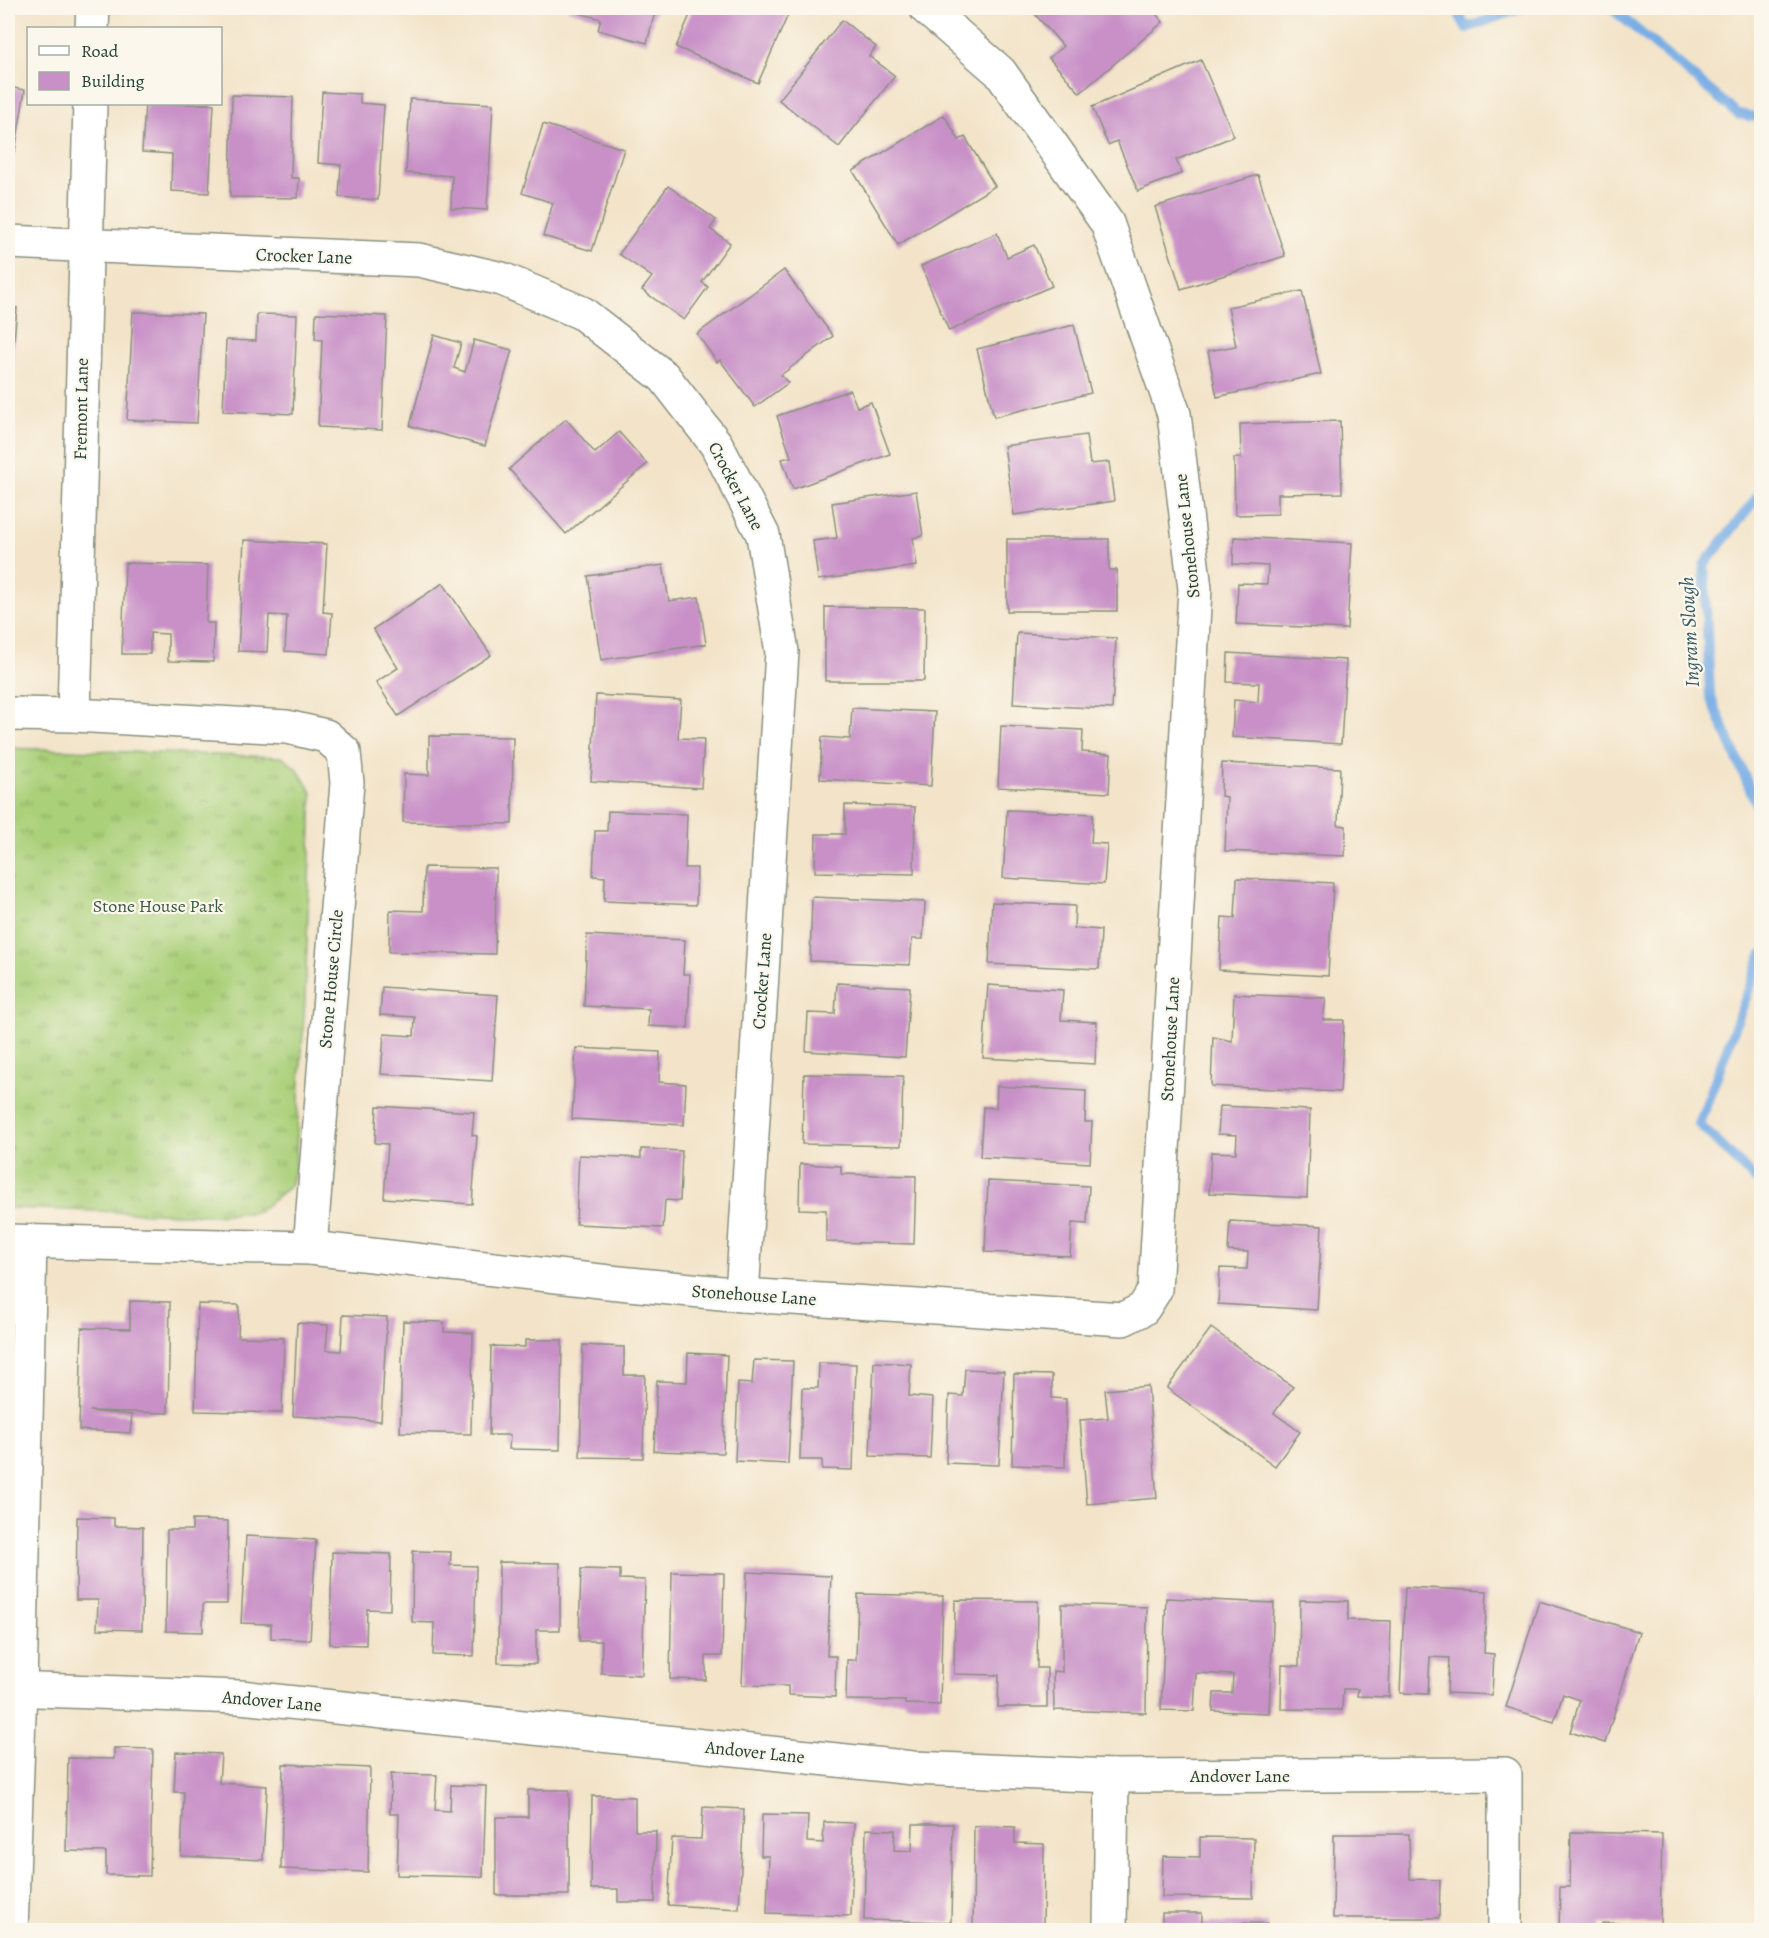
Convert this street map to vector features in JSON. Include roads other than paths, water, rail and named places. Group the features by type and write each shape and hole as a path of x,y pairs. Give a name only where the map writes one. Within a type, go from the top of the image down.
{"street":[{"path":"92,27 93,8"},
{"name":"Stonehouse Lane","path":"310,1248 742,1295 1123,1319 1143,1309 1155,1290 1195,589 1174,414 1107,223 1000,72 926,8"},
{"name":"Fremont Lane","path":"74,715 90,105"},
{"name":"Crocker Lane","path":"8,242 419,260 502,279 582,314 664,377 716,444 763,535 782,652 742,1295"},
{"name":"Stone House Circle","path":"8,714 74,715 287,727 326,736 344,752 347,783 310,1248"},
{"path":"11,1930 19,1242 310,1248"},
{"name":"Andover Lane","path":"14,1689 240,1697 913,1768 1112,1776 1505,1774 1505,1930"},
{"path":"1110,1930 1112,1776"}],"waterway":[{"name":"Ingram Slough","path":"1456,8 1466,28 1521,8"},
{"name":"Ingram Slough","path":"1611,8 1738,114 1762,118"},
{"name":"Ingram Slough","path":"1762,491 1704,565 1710,696 1762,817"},
{"name":"Ingram Slough","path":"1762,954 1699,1124 1762,1186"}],"park label":[{"name":"Stone House Park","path":"158,906"}]}
